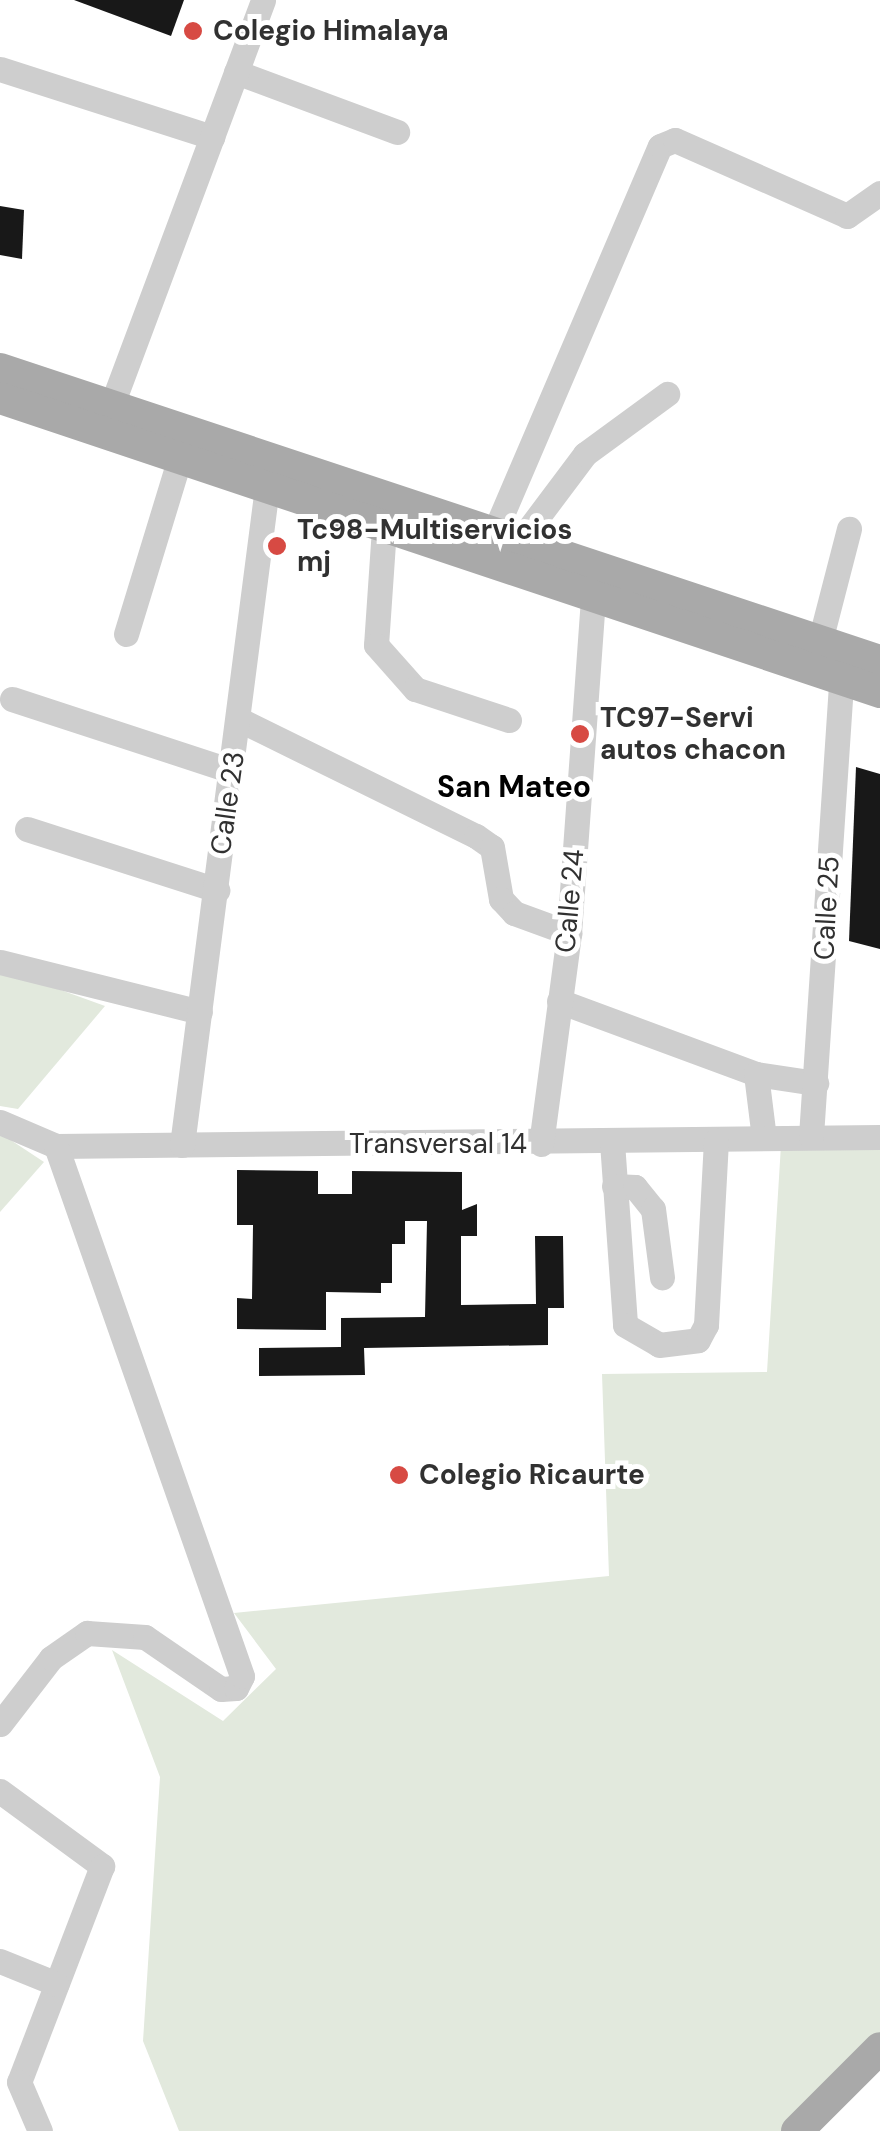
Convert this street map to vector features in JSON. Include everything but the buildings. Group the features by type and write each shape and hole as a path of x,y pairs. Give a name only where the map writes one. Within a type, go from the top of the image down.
{"main road":[{"path":"0,369 111,407 384,528 499,545 593,596 880,692"},
{"path":"0,398 179,461 268,474 880,661"},
{"path":"797,2131 880,2048"}],"street":[{"path":"111,407 263,0"},
{"path":"0,69 212,137"},
{"path":"236,72 397,132"},
{"path":"499,545 660,146 675,140 748,162 847,216 880,193"},
{"path":"499,545 586,454 667,394"},
{"path":"126,634 179,461"},
{"name":"Calle 23","path":"182,1145 240,720 268,474"},
{"path":"384,528 376,645 415,689 509,720"},
{"path":"820,641 849,529"},
{"name":"Calle 24","path":"541,1144 568,933 593,596"},
{"name":"Calle 25","path":"811,1136 841,679"},
{"path":"12,700 232,770"},
{"path":"240,720 476,836 492,847 501,899 514,914 568,933"},
{"path":"27,830 216,890"},
{"path":"0,962 200,1012"},
{"path":"559,1001 756,1074 816,1084"},
{"path":"756,1074 764,1138"},
{"name":"Transversal 14","path":"0,1122 56,1146 541,1144 880,1137"},
{"path":"612,1142 625,1325 659,1345 698,1340 712,1286 716,1140"},
{"path":"0,1724 51,1658 87,1632 144,1637 221,1689 236,1688 242,1676 56,1146"},
{"path":"614,1186 635,1187 653,1209 662,1277"},
{"path":"0,1791 102,1866 19,2082 40,2131"},
{"path":"0,1960 56,1984"}],"shaded area":[{"path":"0,968 105,1006 18,1109 0,1106"},
{"path":"0,1133 44,1162 0,1212"},
{"path":"781,1145 880,1145 880,2034 781,2131 179,2131 143,2041 160,1777 112,1650 223,1721 276,1669 234,1613 609,1576 602,1374 767,1372"}],"place":[{"name":"Colegio Himalaya","path":"193,31"},
{"name":"Tc98-Multiservicios mj","path":"277,546"},
{"name":"TC97-Servi autos chacon","path":"580,734"},
{"name":"Colegio Ricaurte","path":"399,1475"}],"district":[{"name":"San Mateo","path":"514,787"}]}
